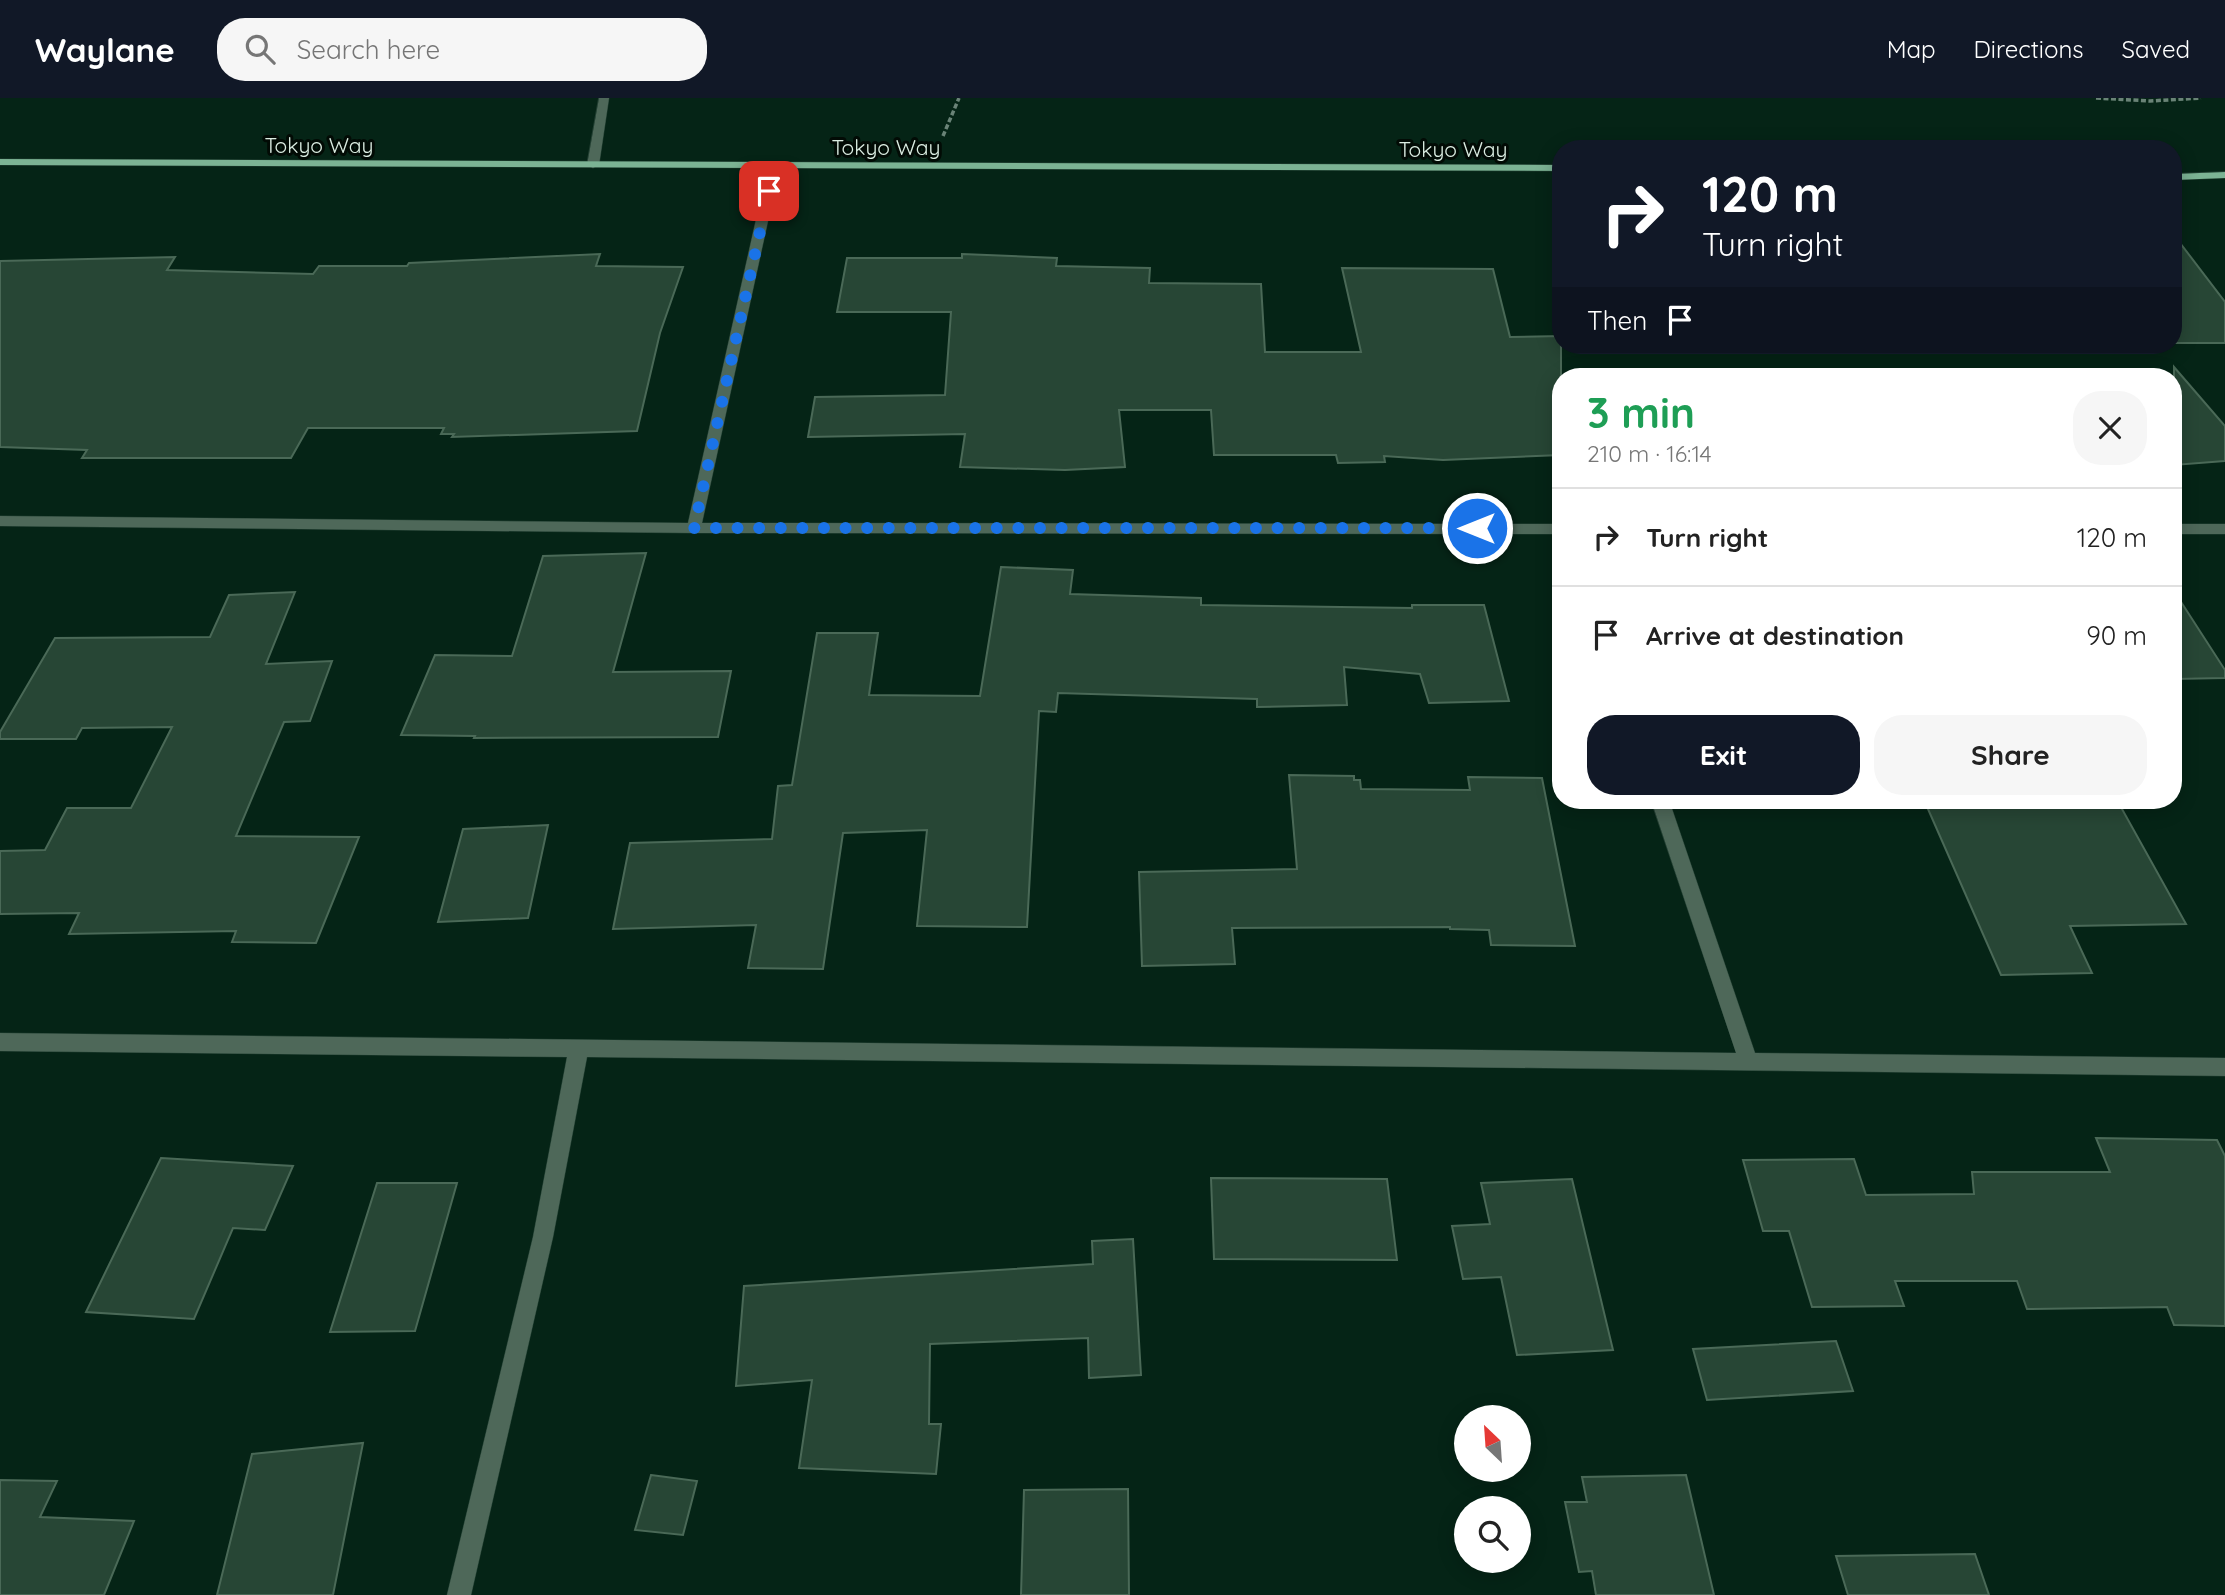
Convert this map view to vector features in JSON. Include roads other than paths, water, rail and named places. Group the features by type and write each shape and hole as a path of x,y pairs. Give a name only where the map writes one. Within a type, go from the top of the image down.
{"main road":[{"name":"Tokyo Way","path":"0,162 1552,168"},
{"path":"2182,177 2225,175"}],"street":[{"path":"593,165 604,98"},
{"path":"694,528 774,166"},
{"path":"0,521 694,528 1552,528"},
{"path":"2182,529 2225,529"},
{"path":"1663,809 1749,1063"},
{"path":"0,1042 579,1046 2225,1067"},
{"path":"459,1595 543,1237 579,1046"}]}
